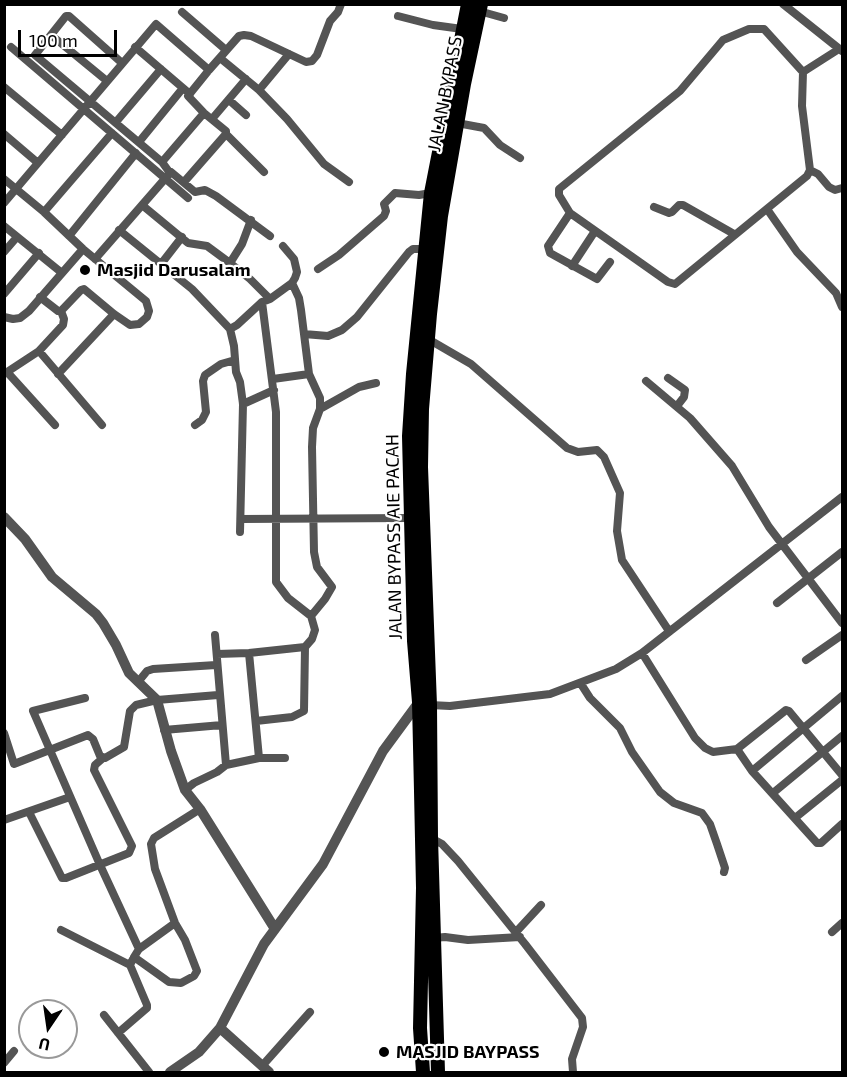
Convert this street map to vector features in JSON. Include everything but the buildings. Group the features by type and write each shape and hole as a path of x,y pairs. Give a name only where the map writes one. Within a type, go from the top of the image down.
{"highway":[{"name":"JALAN BYPASS AIE PACAH","path":"423,1072 420,1028 424,704 414,641 410,518 410,416 431,193 462,29 476,7"},
{"name":"JALAN BYPASS","path":"424,704 422,409 441,216 476,7"},
{"path":"431,193 446,191"},
{"path":"424,704 431,838 438,1072"}],"street":[{"path":"264,172 226,134 226,131 189,98 190,94 239,36 244,35 306,62 312,61 317,55 330,21 338,12 341,4"},
{"path":"783,4 793,8 841,50 804,72"},
{"path":"476,7 504,18"},
{"path":"182,12 226,50"},
{"path":"122,63 69,16 66,16 35,55 87,104 112,133 136,153 184,182 195,192 205,190 216,196 270,236"},
{"path":"398,16 433,25 462,29"},
{"path":"4,203 157,24 209,70"},
{"path":"749,29 764,29 804,72 801,106 810,170 807,176 675,284 668,282 570,213 559,195 559,189 680,91 723,40 749,29"},
{"path":"51,36 107,81"},
{"path":"11,47 87,104 116,122 162,162 168,174 188,198"},
{"path":"135,47 190,94"},
{"path":"259,90 289,54"},
{"path":"220,58 259,90 287,119 324,164 349,182"},
{"path":"116,122 161,69"},
{"path":"212,119 246,79"},
{"path":"4,87 62,135"},
{"path":"139,142 183,88"},
{"path":"229,100 246,115"},
{"path":"162,162 204,113"},
{"path":"457,123 483,128 500,145 520,158"},
{"path":"44,212 112,133"},
{"path":"4,134 38,163"},
{"path":"184,182 226,134"},
{"path":"69,236 136,153"},
{"path":"810,170 818,174 829,187 835,190 843,188"},
{"path":"95,259 168,174"},
{"path":"4,179 44,212 83,249 118,276 148,304 149,311 147,317 134,325 125,324 84,289 61,311"},
{"path":"318,269 339,255 384,216 386,211 384,204 395,194 431,193"},
{"path":"142,205 192,244 207,246 230,263 266,300 276,421 276,582 288,598 311,616 315,630 312,639 304,647 217,654"},
{"path":"654,207 669,213 679,205 683,205 734,234"},
{"path":"767,209 797,252 836,293 843,307"},
{"path":"570,213 548,248 550,253 597,279 610,262"},
{"path":"230,263 242,244 251,220"},
{"path":"4,226 62,273"},
{"path":"119,230 192,289 230,329 243,404 240,532"},
{"path":"572,266 595,231"},
{"path":"4,252 17,237"},
{"path":"161,264 182,237"},
{"path":"230,329 266,300 292,283 297,272 296,266 290,252 283,246"},
{"path":"4,317 20,318 83,249"},
{"path":"304,334 328,336 342,330 357,317 409,252 413,249 424,249"},
{"path":"4,294 39,253"},
{"path":"292,283 299,298 309,374 320,398 320,409 313,428 313,519 317,567 332,587 311,616"},
{"path":"40,297 61,311"},
{"path":"55,425 6,373 39,351 63,325 64,319 61,311"},
{"path":"58,374 114,314"},
{"path":"428,339 471,364 567,448 578,452 597,450 604,457 620,493 617,531 622,560 669,631"},
{"path":"39,351 102,425"},
{"path":"195,425 202,420 206,412 204,376 221,364 235,360"},
{"path":"273,379 309,374"},
{"path":"668,378 685,390 684,397 677,406"},
{"path":"645,381 677,406 732,466 754,499 764,520 843,623"},
{"path":"320,409 359,387 376,383"},
{"path":"243,404 274,390"},
{"path":"170,1072 199,1052 220,1028 264,944 323,864 383,750 424,704 450,706 550,694 616,669 642,653 843,497"},
{"path":"4,517 25,539 52,576 96,614 106,627 129,673 157,700 164,730 185,790 200,809 275,929"},
{"path":"241,519 410,518"},
{"path":"777,603 839,555 843,567"},
{"path":"215,635 225,765"},
{"path":"806,660 843,635"},
{"path":"256,722 292,717 304,711 304,647"},
{"path":"249,653 259,758"},
{"path":"642,653 695,738 705,748 713,752 737,749 786,710 843,775"},
{"path":"138,682 147,671 153,669 216,665"},
{"path":"581,684 590,698 620,728 632,752 660,792 674,802 702,813 710,824 725,868 724,872"},
{"path":"29,812 62,878 129,853 132,846 94,770 95,765 124,747 133,707 139,703 218,695"},
{"path":"752,771 843,696"},
{"path":"85,698 33,711 100,865 134,957 147,1005 147,1008 118,1033"},
{"path":"164,730 222,725"},
{"path":"4,733 14,764 88,735 93,739 103,758"},
{"path":"773,793 843,736"},
{"path":"737,749 752,771 814,841 819,844 843,824"},
{"path":"185,790 225,765 259,758 285,758"},
{"path":"795,818 843,780"},
{"path":"5,819 70,796"},
{"path":"61,930 134,957 169,982 181,983 194,976 197,967 175,923 155,869 151,843 154,838 200,809"},
{"path":"431,838 450,852 582,1018 583,1027 572,1059 573,1072"},
{"path":"434,938 468,940 518,935 541,905"},
{"path":"134,957 175,923"},
{"path":"832,932 843,923"},
{"path":"220,1028 266,1069 310,1012"},
{"path":"104,1015 149,1072"},
{"path":"4,1063 14,1051"}],"place":[{"name":"Masjid Darusalam","path":"85,270"},
{"name":"MASJID BAYPASS","path":"384,1052"}]}
